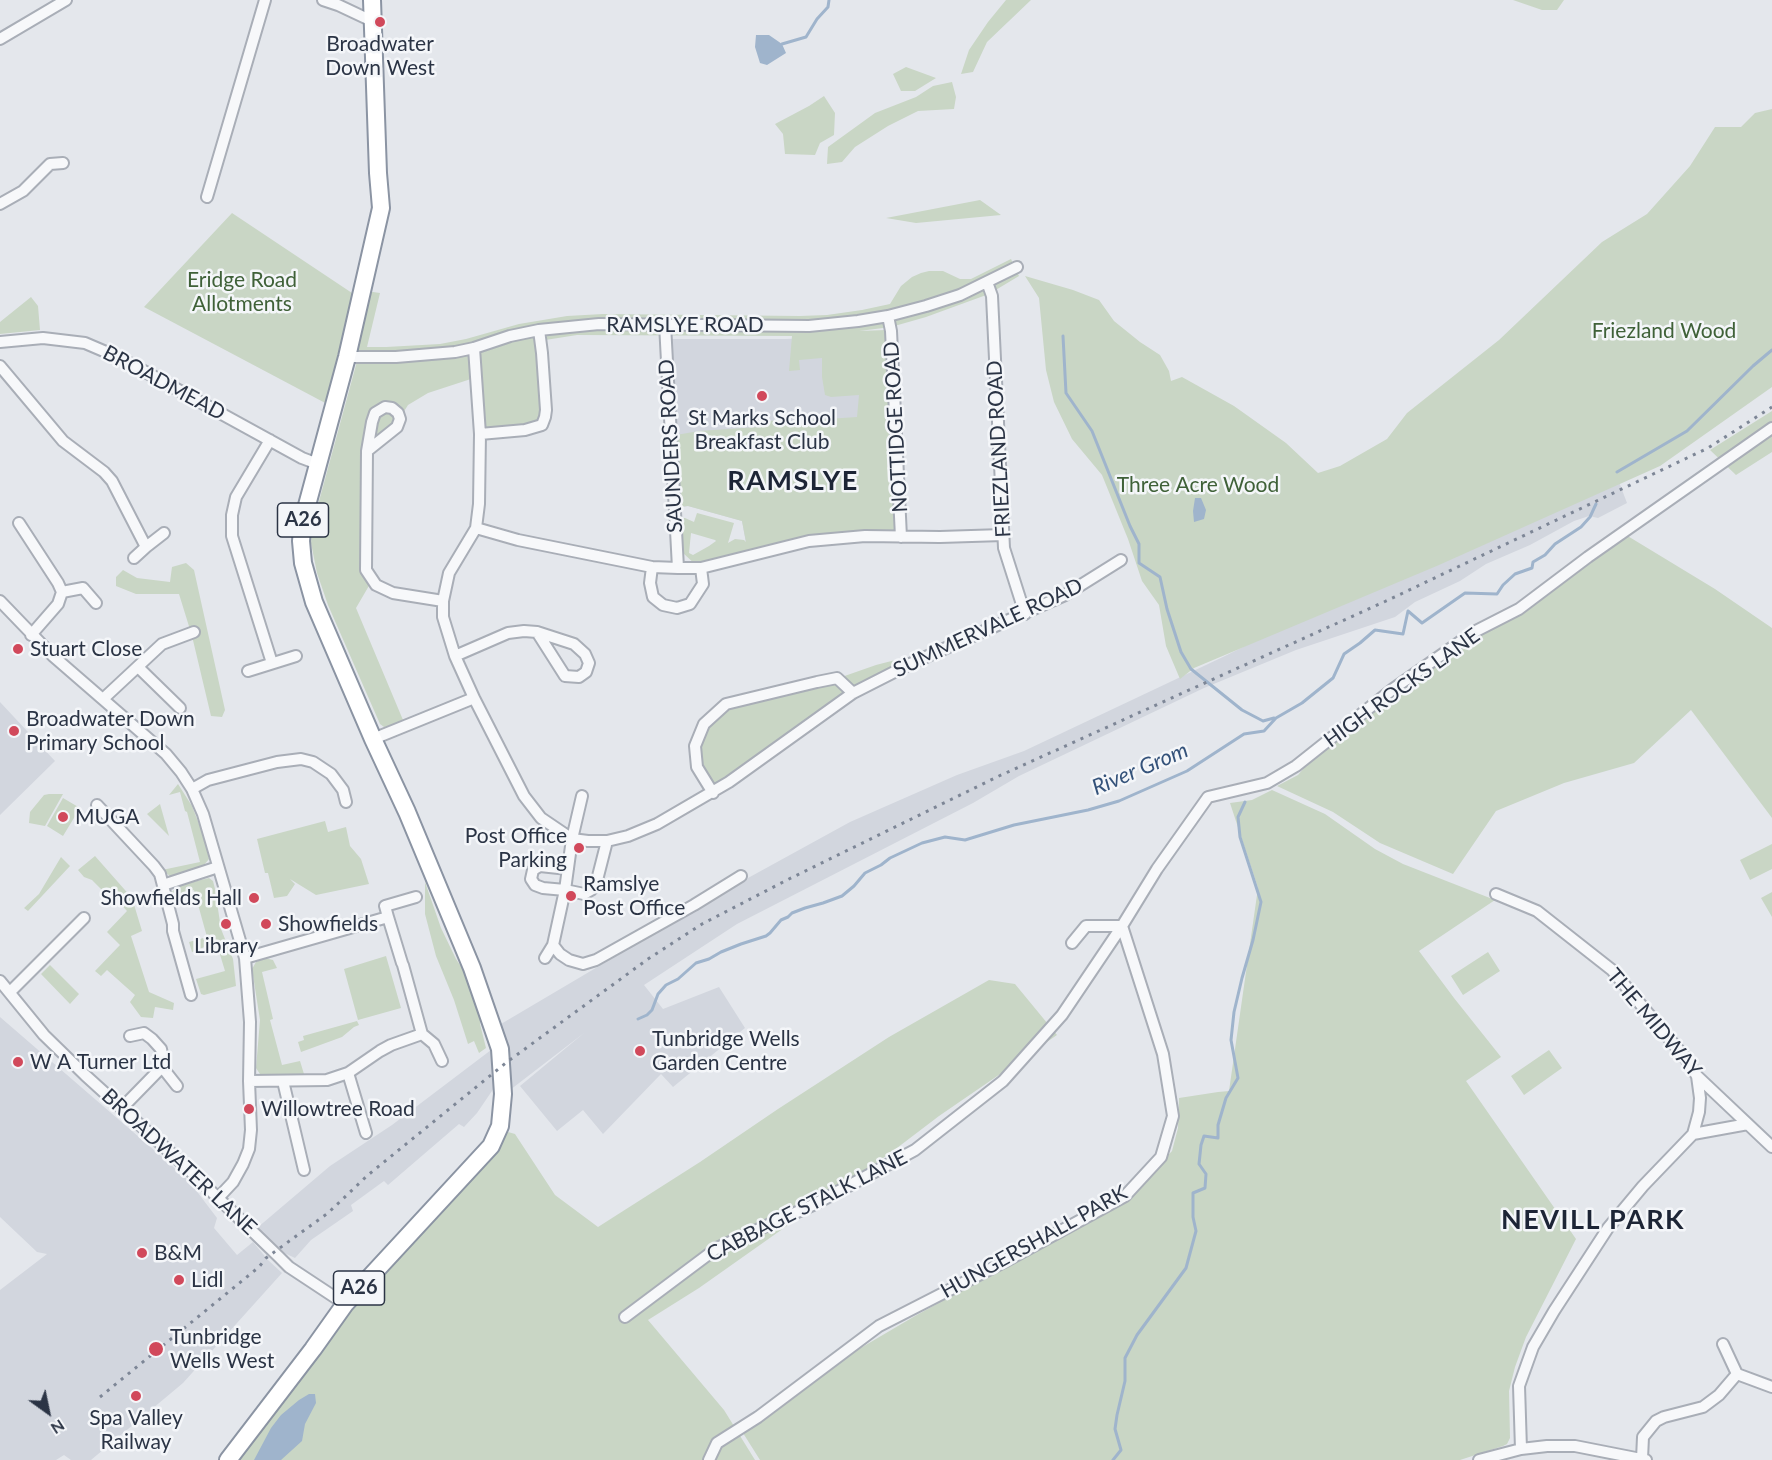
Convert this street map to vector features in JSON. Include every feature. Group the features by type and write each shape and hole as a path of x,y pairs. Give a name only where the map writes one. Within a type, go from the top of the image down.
{"highway":[{"name":"A26","path":"228,1460 345,1304 491,1146 500,1126 503,1094 500,1048 485,1002 407,812 373,740 314,602 303,563 301,541 303,520 347,357 381,208 372,0"}],"street":[{"path":"0,39 66,0"},
{"path":"207,197 265,0"},
{"path":"323,0 342,2 372,21"},
{"path":"0,204 23,191 50,164 63,163"},
{"name":"RAMSLYE ROAD","path":"347,357 396,357 474,348 510,336 539,330 599,324 809,326 858,321 888,316 960,295 1017,267"},
{"name":"FRIEZLAND ROAD","path":"987,282 992,296 1004,548 1025,614"},
{"name":"NOTTIDGE ROAD","path":"888,316 891,331 901,537"},
{"name":"SAUNDERS ROAD","path":"665,324 678,568"},
{"path":"480,434 525,430 542,425 546,410 539,330"},
{"name":"BROADMEAD","path":"0,342 43,338 85,343 176,387 302,458 318,464"},
{"path":"474,348 480,434 479,504 476,528 449,573 443,601 443,617 455,656 474,698 524,796 541,818 572,839"},
{"path":"0,366 63,441 104,472 112,481 146,548"},
{"name":"HIGH ROCKS LANE","path":"1122,926 1157,869 1208,797 1267,783 1296,766 1402,683 1474,632 1526,605 1588,557 1772,428"},
{"path":"270,440 236,497 232,515 232,536 272,663"},
{"path":"367,451 366,570 376,585 393,593 443,601"},
{"path":"19,524 62,592 58,604 31,635"},
{"path":"476,528 518,540 652,567 678,568 701,568 809,541 865,536 1003,535"},
{"path":"134,558 164,534"},
{"name":"SUMMERVALE ROAD","path":"572,839 607,841 628,836 657,824 729,783 853,693 910,664 1065,595 1121,560"},
{"path":"652,567 650,583 653,597 663,605 676,608 690,604 703,584 701,568"},
{"path":"62,592 83,588 96,603"},
{"path":"0,602 53,656 166,754 182,772 192,789 209,831 245,958 250,1022 251,1130 249,1149 233,1182 218,1198"},
{"path":"104,699 162,644 195,632"},
{"path":"455,656 508,633 537,632 574,644 585,654 589,663 586,672 579,677 566,676 537,632"},
{"path":"248,670 296,656"},
{"path":"138,667 180,708"},
{"path":"713,793 697,767 695,746 704,724 726,704 837,678 853,693"},
{"path":"373,740 474,698"},
{"path":"192,789 208,780 277,762 301,759 324,767 348,787 346,802"},
{"path":"545,958 554,945 572,839 582,796"},
{"path":"97,806 160,874 190,995"},
{"path":"568,869 540,866 533,870 531,879 535,885 543,888 584,894 596,884 607,841"},
{"path":"163,885 218,867"},
{"path":"554,945 560,954 569,960 583,964 596,960 692,900 741,876"},
{"name":"THE MIDWAY","path":"1496,894 1537,910 1612,970 1698,1076 1772,1148"},
{"path":"416,897 385,906 423,1034 434,1044 441,1061"},
{"path":"245,958 388,917"},
{"path":"10,992 84,918"},
{"path":"1072,943 1086,926 1122,926"},
{"name":"CABBAGE STALK LANE","path":"626,1317 717,1248 815,1204 915,1150 1003,1080 1062,1015 1122,926"},
{"name":"HUNGERSHALL PARK","path":"709,1460 717,1443 758,1417 879,1326 1004,1262 1125,1196 1161,1157 1173,1116 1163,1054 1122,926"},
{"name":"BROADWATER LANE","path":"0,981 45,1035 85,1075 289,1267 345,1304"},
{"path":"122,1108 162,1067 163,1059 161,1049 144,1033 130,1036"},
{"path":"249,1081 327,1080 348,1073 385,1048 423,1034"},
{"path":"162,1067 177,1086"},
{"path":"348,1073 366,1133"},
{"path":"1521,1449 1519,1386 1533,1347 1608,1228 1643,1186 1693,1134 1700,1112 1698,1076"},
{"path":"283,1081 304,1170"},
{"path":"1693,1134 1748,1124"},
{"path":"1723,1344 1737,1374 1772,1387"},
{"path":"1479,1460 1521,1449 1575,1446 1644,1459 1643,1437 1656,1421 1702,1407 1719,1395 1737,1374"}],"shaded area":[{"path":"844,337 890,422 892,495 843,533 747,549 742,521 688,506 680,507 671,339"},
{"path":"1619,482 1627,503 1598,518 1589,516 1574,521 1415,602 1395,617 1296,650 1204,688 1019,776 973,803 737,924 644,985 663,1009 719,987 745,1028 673,1087 661,1074 603,1134 583,1110 557,1131 520,1086 584,1033 510,1090 507,1062 510,1054 501,1024 748,878 850,822 957,775 1024,751 1299,619"},
{"name":"Broadwater Down Primary School","path":"0,702 55,761 0,815"},
{"path":"0,1017 189,1181 217,1218 214,1228 237,1255 253,1242 282,1273 183,1383 91,1460 71,1460 64,1455 56,1460 0,1460 0,1290 47,1254 37,1252 0,1217"},
{"path":"491,1050 494,1088 464,1127 459,1124 388,1185 384,1181 351,1205 353,1211 311,1240 295,1258 280,1251 257,1228 330,1166 392,1125"}],"green space":[{"path":"1006,0 1031,0 987,42 973,72 961,74 969,50"},
{"path":"1513,0 1564,0 1557,10 1542,10"},
{"path":"906,67 936,78 915,91 901,91 893,74"},
{"path":"952,82 956,97 954,109 918,111 888,126 855,147 842,162 827,164 828,147 875,113 916,97 933,86"},
{"path":"824,96 835,113 834,135 820,143 815,155 785,154 783,134 775,124"},
{"name":"Friezland Wood","path":"1772,109 1772,387 1660,466 1439,565 1194,668 1180,679 1166,646 1159,605 1142,581 1102,475 1072,439 1054,402 1046,370 1039,298 1025,276 1099,300 1114,321 1160,355 1169,371 1171,381 1182,377 1234,406 1286,443 1318,473 1340,466 1387,439 1407,413 1499,340 1602,242 1647,214 1690,166 1715,127 1741,127 1755,113"},
{"path":"980,200 1001,215 916,223 886,218"},
{"name":"Eridge Road Allotments","path":"232,213 355,295 329,405 144,307"},
{"path":"1011,259 1019,276 989,294 926,317 891,327 859,331 886,330 892,489 898,489 900,536 865,535 698,567 682,552 680,518 694,522 697,513 734,523 728,543 735,539 746,542 742,521 688,506 680,507 676,435 758,427 759,422 857,417 859,395 831,397 825,395 822,358 799,360 800,370 789,371 792,336 577,335 539,341 541,423 482,432 477,377 428,393 408,405 398,421 365,451 370,584 356,608 403,720 392,726 384,727 380,724 328,605 317,573 311,543 312,527 356,365 358,355 351,355 366,291 380,293 367,347 386,347 440,344 519,324 567,316 603,314 827,315 890,304 901,286 912,277 929,271 943,271 960,279 971,279","holes":["691,533 715,540 693,555 689,553"]},
{"path":"31,297 38,306 40,330 0,334 0,322"},
{"path":"1772,411 1772,452 1736,475 1710,450"},
{"path":"1626,535 1715,589 1772,628 1772,818 1691,710 1634,763 1564,783 1496,811 1453,874 1380,843 1333,812 1277,786 1298,775 1396,694 1476,637 1514,618"},
{"path":"186,563 194,570 225,710 222,717 211,716 192,636 179,594 136,594 116,586 116,577 123,570 137,578 170,582 172,567"},
{"path":"907,657 910,663 887,674 714,791 698,767 696,747 705,725 726,706 836,679"},
{"path":"178,784 192,806 204,837 209,859 204,865 170,876 162,870 200,862 180,792 169,795"},
{"path":"1272,790 1325,814 1375,849 1403,864 1495,900 1419,951 1501,1057 1466,1081 1576,1239 1526,1337 1515,1367 1509,1391 1510,1438 1507,1444 1460,1460 760,1460 743,1433 842,1359 915,1316 1125,1201 1172,1151 1178,1128 1179,1098 1229,1091 1258,888 1230,803 1252,800"},
{"path":"63,794 45,826 29,823 30,812 44,795"},
{"name":"MUGA","path":"63,798 80,808 63,836 47,826"},
{"path":"160,804 169,836 147,814"},
{"path":"325,821 328,832 346,827 350,846 361,859 369,884 316,895 290,879 295,884 287,896 274,898 257,839"},
{"path":"1772,844 1772,869 1750,880 1740,860"},
{"path":"95,856 132,898 142,931 131,936 149,992 174,1003 173,1010 155,1007 153,1018 141,1017 130,1002 135,995 107,970 101,976 95,971 120,945 107,932 127,911 113,896 106,894 78,870"},
{"path":"61,857 70,866 28,911 24,908 39,894"},
{"path":"209,878 213,881 215,889 221,929 233,959 236,986 204,995 201,994 196,979 225,971 218,948 216,944 212,944 192,952 189,942 207,937 194,890 171,897 177,886"},
{"path":"425,882 441,928 462,968 483,1018 480,1024 486,1048 479,1053 474,1041 468,1044 454,1000 436,956 425,914"},
{"path":"1772,892 1772,917 1761,898"},
{"path":"1488,952 1500,971 1463,995 1451,976"},
{"path":"386,956 401,1008 358,1020 344,969"},
{"path":"265,958 273,960 277,968 262,972 273,1019 270,1020 282,1065 300,1061 304,1074 265,1075 260,1074 256,1068 260,1020 252,969 256,962"},
{"path":"50,965 79,994 70,1004 41,974"},
{"path":"989,980 1015,984 1057,1035 939,1116 699,1288 648,1320 724,1410 755,1460 235,1460 299,1382 311,1360 362,1294 493,1157 508,1132 515,1134 555,1195 598,1227 889,1037"},
{"path":"357,1021 359,1025 342,1037 301,1052 298,1042 304,1040 303,1036"},
{"path":"1549,1050 1562,1068 1524,1095 1511,1076"}],"water":[{"path":"756,35 769,35 782,44 786,53 767,65 760,63 755,47"},
{"path":"1195,498 1201,498 1206,510 1204,519 1194,522 1193,511"},
{"path":"309,1394 315,1394 316,1403 305,1424 302,1441 281,1460 254,1460 271,1428 281,1415"}],"waterway":[{"path":"782,44 806,37 828,7 829,0"},
{"path":"1063,336 1066,393 1092,431 1139,544 1139,563 1160,577 1167,609 1181,652 1191,669 1242,710 1263,721 1274,718"},
{"name":"River Grom","path":"1617,472 1687,431 1772,350"},
{"name":"River Grom","path":"638,1019 652,1010 658,994 666,985 678,979 696,963 766,936 781,920 792,913 842,896 865,873 922,843 945,837 965,840 1014,825 1088,810 1119,801 1187,771 1244,734 1264,731 1276,718 1302,703 1333,678 1344,654 1375,630 1403,634 1408,611 1422,623 1465,593 1497,594 1515,574 1532,568 1533,562 1581,527 1590,517 1596,504"},
{"path":"1113,1460 1121,1450 1115,1429 1125,1381 1125,1358 1137,1335 1186,1268 1196,1231 1193,1217 1193,1193 1205,1188 1206,1174 1199,1164 1201,1145 1204,1136 1218,1138 1218,1125 1226,1098 1238,1078 1231,1040 1234,1012 1261,902 1240,837 1238,817 1245,802"}],"railway":[{"path":"100,1397 259,1267 266,1258 328,1213 368,1175 507,1062 648,959 702,924 999,776 1384,602 1708,448 1772,407"}],"place":[{"name":"Broadwater Down West","path":"380,22"},
{"name":"St Marks School Breakfast Club","path":"762,396"},
{"name":"Stuart Close","path":"18,649"},
{"name":"Broadwater Down Primary School","path":"14,731"},
{"name":"MUGA","path":"63,817"},
{"name":"Post Office Parking","path":"579,848"},
{"name":"Ramslye Post Office","path":"571,896"},
{"name":"Showfields Hall","path":"254,898"},
{"name":"Library","path":"226,924"},
{"name":"Showfields","path":"266,924"},
{"name":"Tunbridge Wells Garden Centre","path":"640,1051"},
{"name":"W A Turner Ltd","path":"18,1062"},
{"name":"Willowtree Road","path":"249,1109"},
{"name":"B&M","path":"142,1253"},
{"name":"Lidl","path":"179,1280"},
{"name":"Tunbridge Wells West","path":"156,1349"},
{"name":"Spa Valley Railway","path":"136,1396"}],"district":[{"name":"RAMSLYE","path":"793,481"},
{"name":"NEVILL PARK","path":"1593,1220"}],"park label":[{"name":"Three Acre Wood","path":"1198,485"}]}
